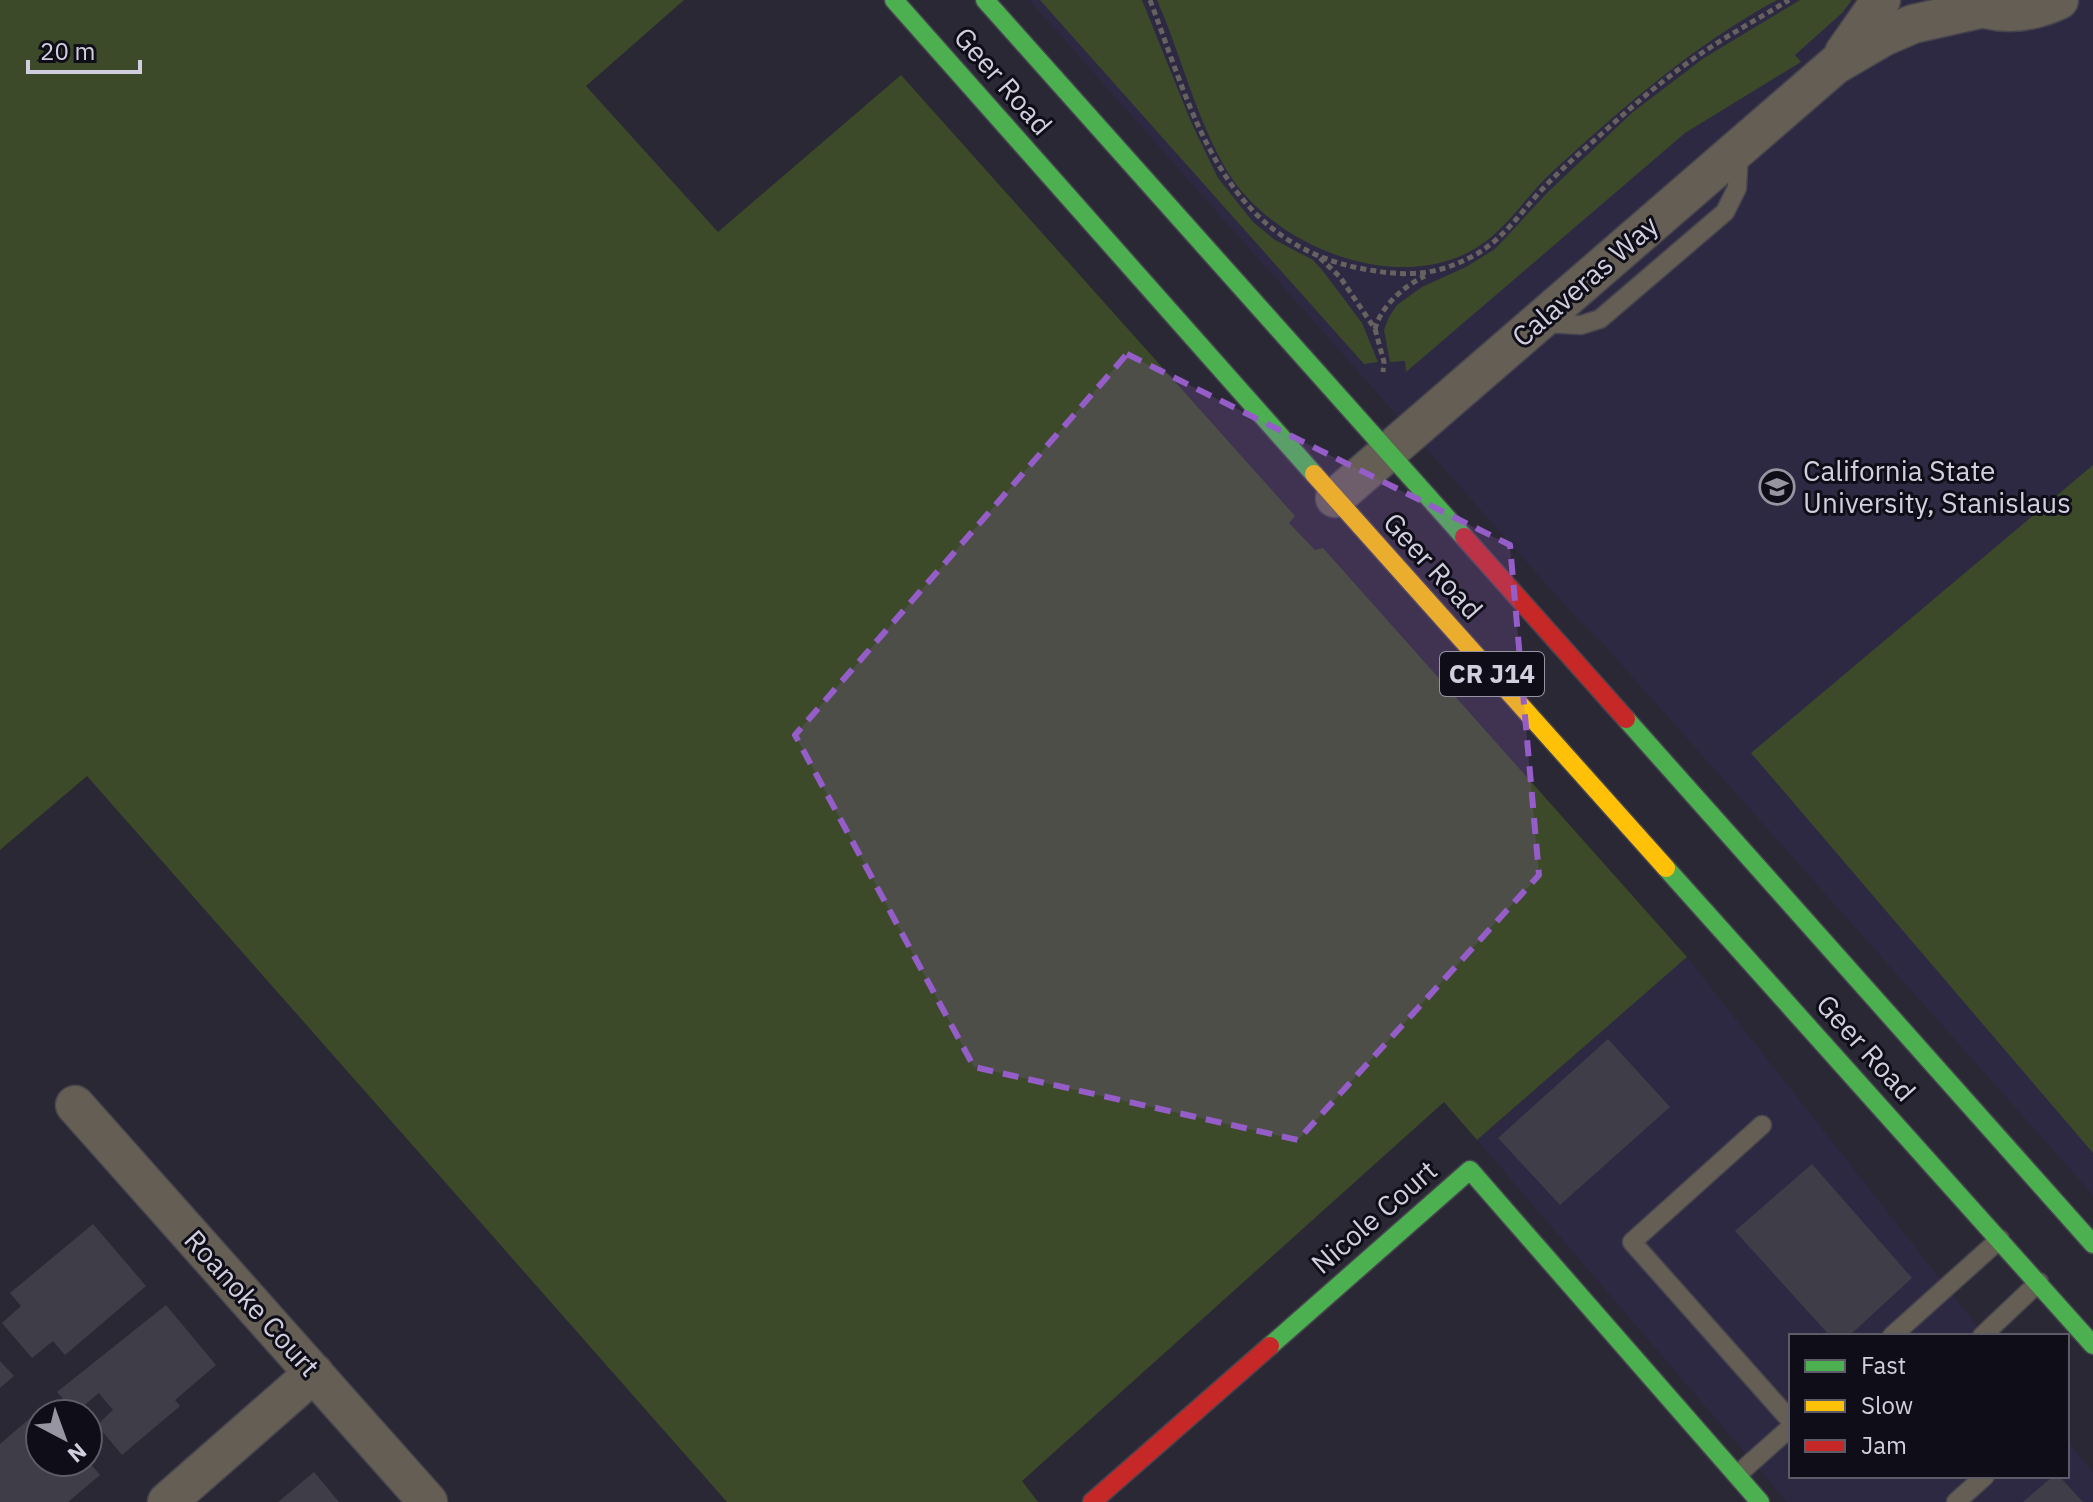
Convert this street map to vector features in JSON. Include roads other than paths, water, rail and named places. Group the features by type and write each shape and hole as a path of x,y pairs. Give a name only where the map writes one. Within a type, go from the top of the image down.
{"main road":[{"name":"Geer Road","path":"894,0 2093,1345"},
{"name":"Geer Road","path":"985,0 2093,1244"},
{"name":"Nicole Court","path":"1092,1502 1470,1170 1760,1502"}],"street":[{"name":"Calaveras Way","path":"1835,65 1881,0"},
{"name":"Calaveras Way","path":"1335,498 1835,65 1883,37 1970,5 2011,14 2039,9 2059,0"},
{"name":"Roanoke Court","path":"75,1105 428,1502"},
{"path":"167,1502 314,1373"}],"lane":[{"path":"1762,1125 1632,1242 1789,1422"},
{"path":"1899,1334 2000,1239"},
{"path":"1984,1334 2039,1282"},
{"path":"1737,1475 1789,1426"},
{"path":"1956,1502 1983,1478"}],"place":[{"name":"California State University, Stanislaus","path":"1777,487"}]}
